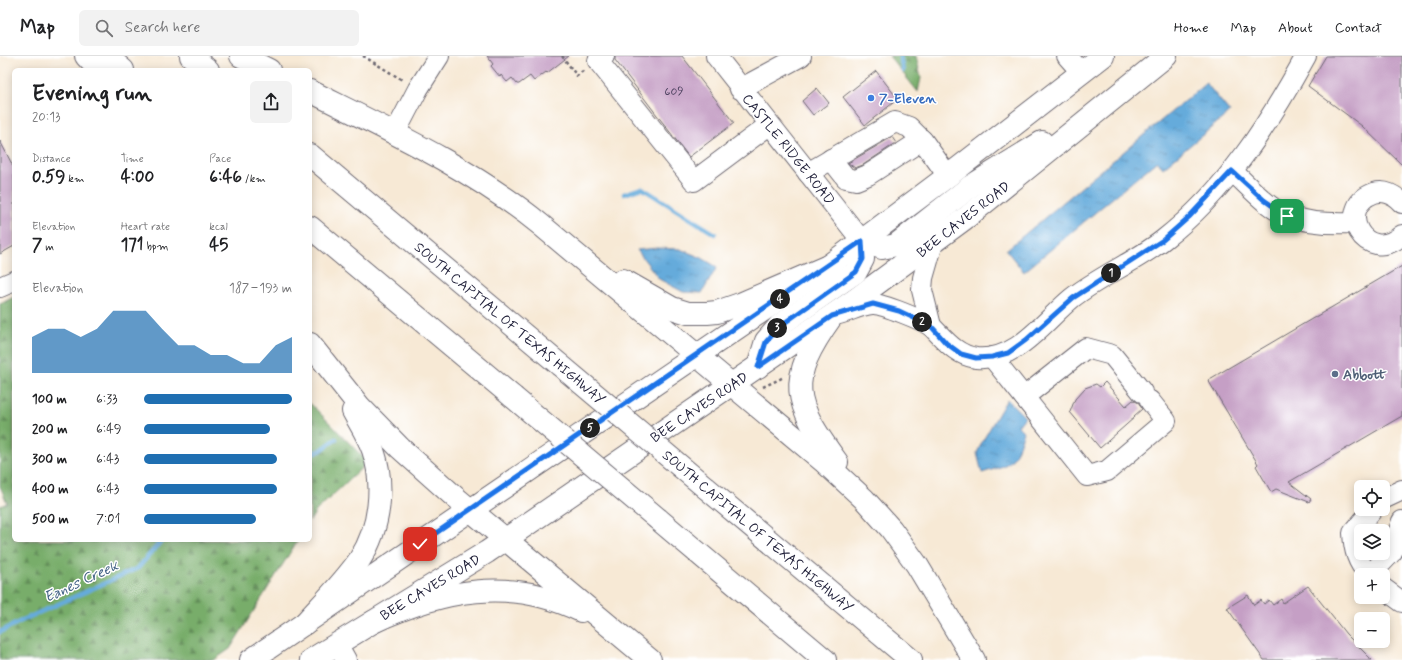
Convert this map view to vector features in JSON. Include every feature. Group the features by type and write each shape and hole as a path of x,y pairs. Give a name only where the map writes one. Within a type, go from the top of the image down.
{"main road":[{"path":"86,56 97,68"},
{"path":"107,56 121,68"},
{"path":"191,56 206,68"},
{"path":"241,56 265,68"},
{"path":"251,660 470,509 828,266 948,176 1103,56"},
{"name":"BEE CAVES ROAD","path":"311,660 341,652 373,622 441,582 507,539 832,316 933,243 1166,56"},
{"path":"312,92 395,133 449,162 496,191 562,243 823,461 864,499 891,529 917,565 974,660"},
{"path":"862,241 875,247 882,248 896,245 971,186 1120,94"},
{"name":"SOUTH CAPITAL OF TEXAS HIGHWAY","path":"312,158 911,660"},
{"path":"312,229 825,660"},
{"path":"758,367 766,342 780,326 856,272 863,259 862,241"},
{"path":"562,243 664,305 680,311 697,314 717,312 728,309 828,266"},
{"path":"832,316 806,356 802,371 801,395 804,410 812,426 864,499"},
{"path":"312,347 331,372 385,433 470,509 650,660"},
{"path":"304,624 360,559 373,533 378,510 379,484 373,451 364,430 331,372"},
{"path":"373,622 399,610 440,598 472,591 504,589 546,596 576,608 613,628"}],"street":[{"path":"395,133 418,89 439,56"},
{"name":"CASTLE RIDGE ROAD","path":"716,56 740,89 862,241"},
{"path":"740,89 801,56"},
{"path":"1067,56 1082,73"},
{"path":"832,316 873,304 899,311 931,326 946,343 961,354 976,358 992,357 1008,353 1026,340 1073,298 1163,240 1189,217 1232,171 1268,123 1306,56"},
{"path":"601,58 694,181 769,125"},
{"path":"808,173 894,122 909,127 922,140 948,176"},
{"path":"831,159 846,178 856,180 868,175 922,140"},
{"path":"1232,171 1264,200 1287,216 1338,224 1355,222"},
{"path":"1402,203 1397,197 1388,193 1377,192 1368,196 1360,203 1355,212 1355,222 1358,232 1365,240 1375,245 1385,245 1395,242 1402,235"},
{"path":"931,326 922,290 923,278 933,243"},
{"path":"0,286 12,282"},
{"path":"992,357 1087,476 1107,471 1166,421 1112,355 1086,348 1024,397"},
{"path":"1390,496 1402,490"},
{"path":"1363,568 1354,551 1353,532 1367,516"},
{"path":"1377,568 1392,552 1402,521"},
{"path":"1390,593 1402,602"}],"path":[{"path":"363,56 418,89"},
{"path":"562,56 577,76 601,58"},
{"path":"758,390 786,376"}],"green space":[{"path":"889,56 916,56 921,78 918,92"},
{"path":"12,298 12,542 297,542 230,649 214,660 0,660 0,506 7,503 0,486 0,304"},
{"path":"312,405 368,462 316,511 312,518"}],"water":[{"path":"1206,83 1230,112 1163,168 1157,161 1024,272 1006,250"},
{"path":"657,248 680,249 702,258 717,267 702,293 683,292 659,279 637,250"},
{"path":"1007,399 1025,417 1018,426 1024,432 1011,461 1001,467 982,473 977,453"}],"building":[{"path":"487,56 569,56 534,81 530,76 517,84 512,78 507,82 501,75 500,77 491,66 493,64"},
{"path":"615,56 682,56 734,123 689,157 615,60"},
{"path":"1326,56 1402,56 1402,165 1362,126 1308,86"},
{"name":"7-Eleven","path":"876,71 898,99 865,125 843,97"},
{"path":"817,88 829,103 813,115 802,101"},
{"path":"892,137 896,143 863,165 855,168 848,163"},
{"path":"0,141 12,164 12,247 0,254"},
{"path":"1402,266 1402,416 1289,482 1311,499 1309,502 1276,489 1271,492 1256,466 1258,464 1208,380"},
{"path":"1105,382 1126,406 1133,400 1139,403 1142,409 1100,448 1070,412 1075,399 1085,388 1096,384 1100,387"},
{"path":"1308,586 1354,642 1354,648 1360,648 1372,660 1264,660 1227,608 1248,595 1254,605 1261,600 1264,604 1269,600 1273,605 1281,599 1283,603"}],"waterway":[{"name":"Eanes Creek","path":"900,56 903,71"},
{"name":"Eanes Creek","path":"624,194 642,188 715,234"},
{"name":"Eanes Creek","path":"312,453 320,451 336,439"},
{"name":"Eanes Creek","path":"0,632 25,619 138,568 160,542"}],"place":[{"name":"7-Eleven","path":"871,98"},
{"name":"Abbott","path":"1335,374"}],"route":[{"path":"420,544 828,266 862,241 864,252 863,259 856,272 850,278 772,333 762,350 758,367 832,316 873,304 899,311 931,326 937,335 961,354 976,358 992,357 1008,353 1026,340 1073,298 1096,282 1133,261 1163,240 1213,193 1232,171 1264,200 1287,216"}]}
